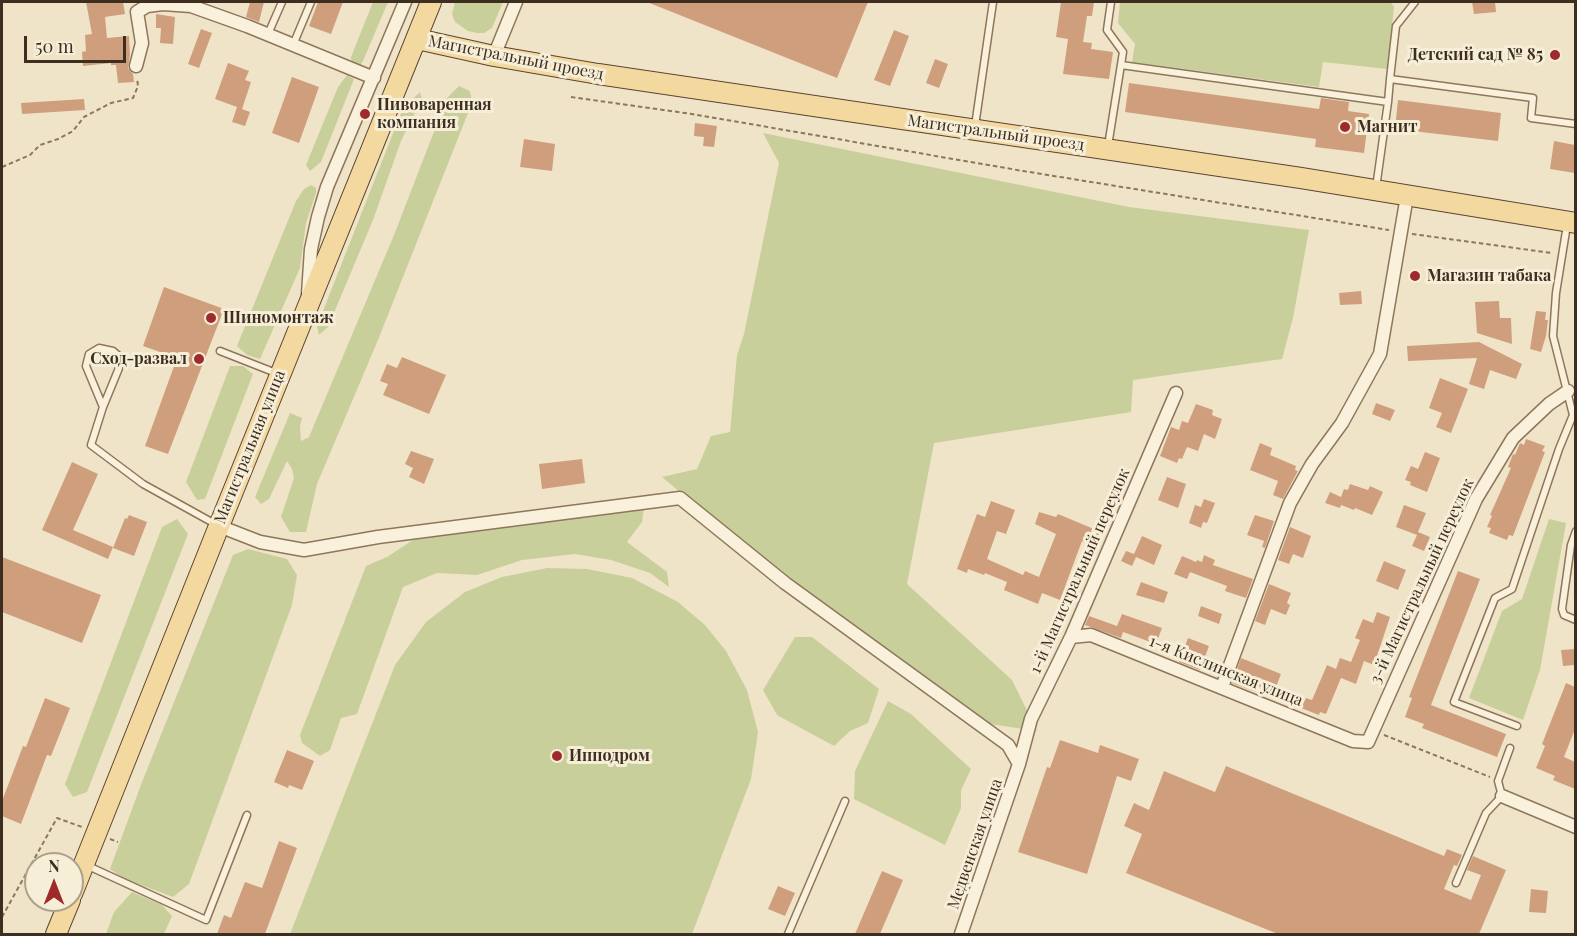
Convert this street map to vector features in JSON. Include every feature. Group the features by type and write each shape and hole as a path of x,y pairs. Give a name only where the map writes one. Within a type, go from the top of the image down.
{"main road":[{"name":"Магистральная улица","path":"84,864 432,2"},
{"name":"Магистральный проезд","path":"417,39 494,57 1289,176 1571,222"},
{"path":"56,934 65,912"}],"street":[{"path":"307,308 311,249 327,188 405,2"},
{"path":"494,57 516,2"},
{"path":"136,66 142,43 137,12 146,4 191,4 374,78"},
{"path":"1222,687 1290,503 1312,464 1342,423 1380,354 1407,196"},
{"name":"3-й Магистральный переулок","path":"1370,736 1476,499 1513,438 1549,404 1568,391"},
{"name":"1-й Магистральный переулок","path":"1020,764 1031,719 1071,638 1176,393"},
{"path":"219,526 260,542 304,550 378,537 680,498 784,583 1008,745 1020,764"},
{"name":"1-я Кислинская улица","path":"1071,638 1091,635 1353,741 1370,736"},
{"name":"Медвенская улица","path":"962,934 1020,764"},
{"path":"1502,796 1575,827"}],"lane":[{"path":"267,34 282,2"},
{"path":"294,45 310,2"},
{"path":"975,129 993,2"},
{"path":"1108,149 1123,52 1107,30 1111,2"},
{"path":"1376,191 1396,26 1415,2"},
{"path":"1121,65 1388,102"},
{"path":"1390,80 1533,98 1531,118 1575,124"},
{"path":"1517,726 1454,702 1495,598 1512,589 1559,449 1574,416 1553,336 1562,255 1571,222"},
{"path":"103,407 86,366 88,354 99,348 113,351 120,357 119,368 91,445 142,484 219,526"},
{"path":"220,351 280,375"},
{"path":"1575,531 1562,609 1564,615 1575,620"},
{"path":"1456,883 1486,813 1502,796 1498,781 1510,748"},
{"path":"789,934 845,801"},
{"path":"84,864 206,920 247,815"}],"path":[{"path":"2,167 30,155 40,145 72,131 84,117 111,103 133,98 138,86 136,66"},
{"path":"571,97 692,114 1023,171 1401,232 1562,255"},
{"path":"1370,736 1498,781"},
{"path":"2,917 57,818 83,828"}],"green space":[{"path":"373,2 388,2 358,68 352,65 351,57"},
{"path":"455,2 503,2 492,28 484,33 477,33 468,31 455,22 452,14"},
{"path":"1120,2 1391,2 1394,7 1387,69 1323,62 1319,87 1132,62 1135,44 1118,23"},
{"path":"347,75 354,79 321,162 310,171 306,165 338,87"},
{"path":"459,86 470,91 472,103 378,340 317,484 306,532 290,532 281,517 294,478 287,461 269,499 261,504 255,497 290,413 302,418 301,441 309,437 394,235 447,98"},
{"path":"420,92 422,99 401,141 373,220 328,327 319,335 317,326 403,108"},
{"path":"763,133 1129,207 1309,230 1293,318 1282,359 1133,380 1131,412 934,443 907,584 1012,680 1037,731 983,723 792,587 662,477 697,469 711,436 730,432 737,355 744,334 779,163"},
{"path":"311,185 316,188 316,193 306,223 300,268 260,359 247,355 237,346 296,201 304,189"},
{"path":"230,366 243,366 253,374 205,499 197,500 186,482"},
{"path":"644,507 642,522 627,542 667,572 669,587 650,573 611,560 575,554 522,560 477,575 437,573 403,587 357,714 341,718 330,750 320,756 302,743 300,735 366,566 387,557 416,538"},
{"path":"177,519 188,534 87,792 73,797 65,784 162,527"},
{"path":"1549,519 1566,523 1540,670 1523,720 1469,698 1502,611 1522,599"},
{"path":"248,549 287,559 297,575 292,605 189,884 173,897 125,879 110,869 142,782 233,555"},
{"name":"Ипподром","path":"547,568 587,569 632,578 678,602 705,625 726,651 747,690 758,732 751,779 692,934 290,934 395,665 426,622 465,592 502,577"},
{"path":"795,637 812,637 879,689 868,723 850,731 834,746 777,715 763,690"},
{"path":"888,701 911,714 971,769 961,790 961,808 945,845 854,799 855,771"},
{"path":"132,892 162,905 172,916 164,934 106,934 114,912"}],"building":[{"path":"86,2 123,2 125,14 105,17 107,38 129,36 128,68 133,74 134,82 118,83 116,65 111,65 111,63 83,66 82,52 86,51 85,35 92,34"},
{"path":"250,2 264,2 259,22 246,17"},
{"path":"318,2 343,2 331,34 309,26"},
{"path":"647,2 868,2 837,78"},
{"path":"1061,2 1094,2 1092,16 1087,16 1083,42 1092,43 1091,49 1113,52 1109,79 1063,74 1068,39 1056,37"},
{"path":"1472,2 1495,2 1496,12 1474,14"},
{"path":"156,14 175,17 173,44 160,43 161,28 156,28"},
{"path":"201,29 212,33 199,68 188,64"},
{"path":"894,30 909,36 890,86 874,80"},
{"path":"935,59 948,64 939,88 926,83"},
{"path":"228,63 249,71 245,80 251,82 242,109 250,112 245,126 232,122 237,107 215,99"},
{"path":"292,77 319,87 299,143 272,133"},
{"path":"1129,83 1319,109 1321,98 1349,102 1348,111 1369,114 1364,153 1315,147 1316,139 1125,112"},
{"path":"84,99 85,110 22,114 21,103"},
{"path":"1398,100 1501,113 1498,141 1395,129"},
{"path":"695,123 717,126 714,147 703,146 704,137 694,136"},
{"path":"524,139 555,144 552,171 520,167"},
{"path":"1554,141 1575,145 1575,173 1550,169"},
{"path":"164,287 224,309 168,454 145,446 177,358 143,346"},
{"path":"1361,291 1362,304 1340,305 1339,293"},
{"path":"1499,301 1500,318 1511,318 1512,344 1477,333 1475,302"},
{"path":"1536,311 1546,312 1545,320 1548,320 1541,352 1530,349"},
{"path":"1479,342 1522,364 1516,379 1490,370 1484,389 1469,384 1477,358 1408,361 1407,346"},
{"path":"402,357 446,375 429,414 383,395 388,384 380,381 387,364 397,368"},
{"path":"1440,378 1468,389 1451,433 1436,427 1442,413 1429,408"},
{"path":"1376,403 1395,410 1390,421 1372,414"},
{"path":"1196,404 1213,410 1212,415 1222,419 1215,439 1204,434 1198,451 1187,447 1182,459 1179,458 1177,463 1160,456 1171,427 1179,430 1182,421 1188,423"},
{"path":"1526,439 1545,446 1542,451 1545,452 1513,536 1509,535 1507,540 1489,533 1491,528 1487,527 1511,468 1508,467 1513,454 1515,455 1520,443 1524,445"},
{"path":"1260,443 1272,448 1270,455 1296,466 1295,470 1298,471 1283,499 1273,495 1278,481 1250,470"},
{"path":"411,451 434,459 424,484 409,477 413,468 405,464"},
{"path":"1425,452 1440,458 1427,492 1410,485 1411,482 1405,480 1411,466 1418,469"},
{"path":"582,459 585,483 542,489 539,464"},
{"path":"72,462 98,474 73,530 113,547 108,559 42,530"},
{"path":"1167,477 1186,484 1178,508 1158,500"},
{"path":"1350,484 1368,490 1370,486 1383,492 1372,515 1355,508 1354,510 1341,505 1340,508 1325,503 1330,492 1341,497 1344,489 1348,490"},
{"path":"1204,499 1215,503 1207,523 1203,522 1201,528 1189,523 1195,505 1201,507"},
{"path":"991,501 1015,510 1006,534 997,531 987,559 1023,575 1025,571 1039,577 1056,534 1035,524 1039,512 1056,517 1058,514 1101,532 1095,547 1082,541 1060,600 1042,593 1038,604 1004,590 1007,582 985,573 984,575 968,569 967,573 957,569 977,514 985,517"},
{"path":"1404,505 1426,513 1418,532 1430,537 1424,551 1412,546 1417,535 1396,527"},
{"path":"129,515 147,522 134,556 113,548 125,518 127,519"},
{"path":"1255,515 1274,521 1265,548 1262,547 1264,541 1247,535"},
{"path":"1290,527 1311,536 1303,558 1293,554 1289,564 1278,560"},
{"path":"1142,536 1162,545 1154,565 1136,557 1132,566 1121,561 1126,551 1134,554"},
{"path":"1204,555 1215,560 1213,565 1253,579 1246,598 1225,591 1227,586 1190,572 1187,579 1174,574 1182,556 1202,562"},
{"path":"2,557 101,595 82,643 2,612"},
{"path":"1384,561 1406,570 1398,590 1376,581"},
{"path":"1458,571 1480,579 1431,705 1506,734 1497,757 1422,728 1424,724 1405,717 1412,698 1409,697"},
{"path":"1141,582 1168,592 1164,603 1136,595"},
{"path":"1269,584 1291,593 1287,603 1290,605 1286,615 1271,609 1265,625 1255,621"},
{"path":"1201,606 1222,614 1219,624 1198,616"},
{"path":"1377,612 1390,617 1374,665 1364,661 1356,684 1341,678 1326,714 1320,712 1319,715 1301,708 1306,698 1312,700 1327,665 1336,669 1340,658 1351,662 1360,640 1355,638 1363,619 1373,623"},
{"path":"1122,614 1162,628 1156,644 1123,632 1121,638 1085,625 1089,616 1117,626"},
{"path":"1188,638 1209,646 1200,670 1179,662"},
{"path":"1575,649 1575,665 1563,666 1561,650"},
{"path":"1241,658 1281,674 1274,692 1258,686 1256,692 1232,683"},
{"path":"1566,683 1575,687 1575,729 1564,757 1575,762 1575,789 1553,780 1555,776 1536,768 1545,746 1542,744"},
{"path":"45,698 70,708 51,756 47,755 21,824 2,816 2,801 23,746 26,747"},
{"path":"1060,740 1098,753 1100,745 1139,759 1131,781 1117,776 1087,874 1018,852 1047,767 1050,768"},
{"path":"287,750 314,761 302,790 289,785 288,788 274,782"},
{"path":"1226,766 1444,856 1447,849 1462,855 1457,866 1454,865 1444,889 1471,900 1481,875 1467,870 1473,856 1506,870 1479,934 1278,934 1126,873 1142,834 1124,826 1134,803 1149,810 1164,771 1215,792"},
{"path":"279,841 297,848 265,934 217,934 224,915 231,918 245,882 262,888"},
{"path":"882,871 903,880 880,934 855,934"},
{"path":"778,886 795,893 785,916 768,909"},
{"path":"1531,889 1548,891 1546,913 1529,912"}],"place":[{"name":"Детский сад № 85","path":"1555,55"},
{"name":"Пивоваренная компания","path":"365,114"},
{"name":"Магнит","path":"1345,127"},
{"name":"Магазин табака","path":"1415,276"},
{"name":"Шиномонтаж","path":"211,318"},
{"name":"Сход-развал","path":"199,359"},
{"name":"Ипподром","path":"557,756"}]}
